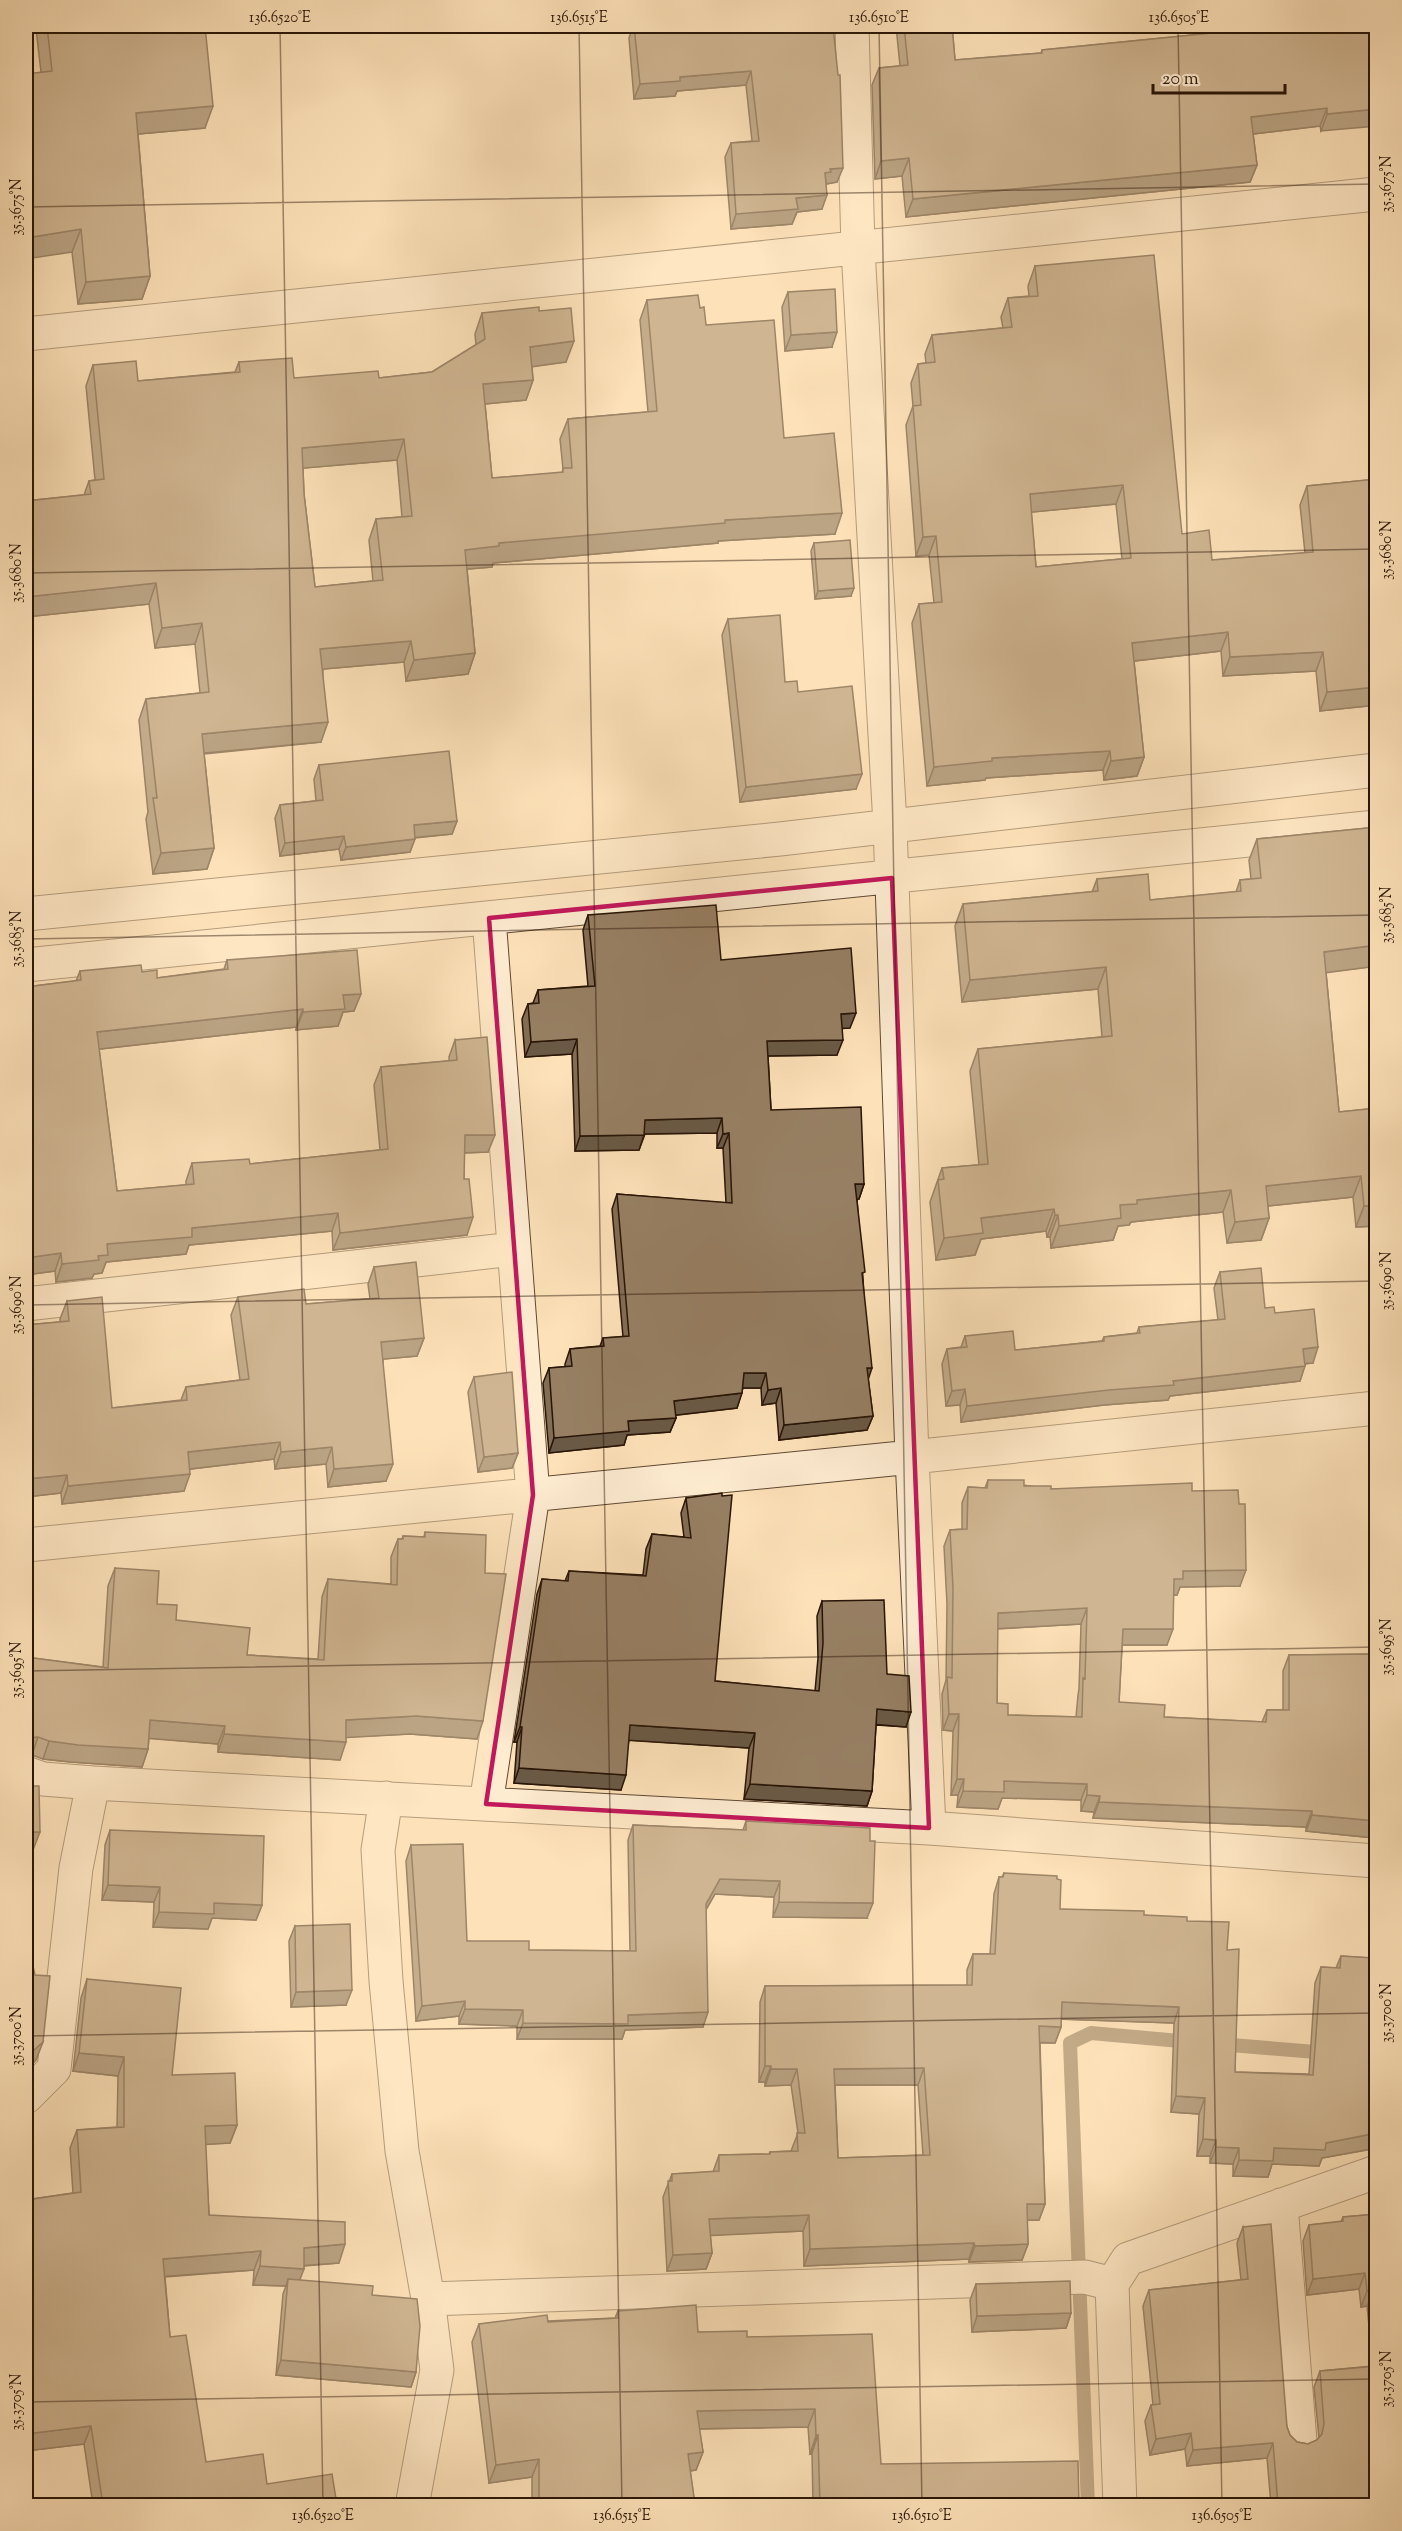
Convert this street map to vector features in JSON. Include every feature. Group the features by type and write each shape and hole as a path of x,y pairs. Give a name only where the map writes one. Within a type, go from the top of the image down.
{"street":[{"path":"852,26 858,249 890,825 912,1458 929,1828"},
{"path":"26,333 1377,194"},
{"path":"26,914 780,839 1377,770"},
{"path":"26,965 1377,827"},
{"path":"486,1804 534,1495 489,918"},
{"path":"26,1304 514,1249"},
{"path":"26,1545 912,1458 1377,1408"},
{"path":"26,1773 43,1779 93,1784 929,1828 1377,1861"},
{"path":"26,2097 54,2069 76,1868 93,1784"},
{"path":"386,1798 378,1850 386,1981 402,2151 428,2299 437,2370 412,2505"},
{"path":"1120,2505 1112,2284 1128,2259 1377,2172"},
{"path":"1281,2205 1300,2441"},
{"path":"428,2299 1085,2277 1112,2284"}],"highlighted area":[{"path":"892,878 929,1828 486,1804 533,1495 489,918"}],"building":[{"path":"47,26 205,26 213,106 136,113 150,276 86,282 81,229 26,238 26,74 52,71"},
{"path":"634,26 833,26 838,75 840,75 843,168 830,169 831,172 825,173 827,195 796,198 798,209 736,214 731,143 759,141 751,71 680,77 680,81 640,84"},
{"path":"904,26 952,26 955,60 1042,53 1042,50 1272,26 1377,26 1377,109 1327,114 1327,108 1251,117 1257,165 913,199 909,158 881,161 879,68 908,65"},
{"path":"1154,255 1182,534 1209,530 1212,560 1313,552 1307,486 1377,479 1377,687 1327,692 1323,652 1230,657 1228,632 1132,643 1144,757 1111,761 1110,751 992,758 992,761 934,767 919,604 942,602 936,536 923,537 913,406 921,405 918,364 935,362 932,335 1012,327 1008,298 1038,296 1035,266","holes":["1123,485 1131,558 1036,567 1030,494"]},
{"path":"835,289 837,332 791,335 788,292"},
{"path":"698,295 700,308 704,307 706,325 774,320 784,438 834,433 842,513 725,520 725,523 499,543 499,546 465,550 475,653 414,660 411,641 320,649 328,722 202,734 214,848 161,853 153,798 157,798 146,699 209,692 202,623 162,628 156,583 26,597 26,501 91,494 89,481 104,479 93,365 136,361 138,381 240,372 239,362 292,358 294,378 378,371 379,378 432,372 485,339 482,313 539,307 539,311 571,308 574,341 530,347 533,380 483,384 492,478 563,472 563,468 572,468 568,419 657,411 647,300","holes":["404,439 412,516 376,519 383,580 315,587 304,494 302,448"]},
{"path":"850,540 854,588 818,591 814,543"},
{"path":"780,615 785,682 797,681 798,692 852,686 862,774 746,787 728,619"},
{"path":"449,751 457,821 414,825 415,839 346,847 344,836 285,843 280,805 323,800 319,765"},
{"path":"1377,827 1377,945 1324,952 1339,1112 1377,1108 1377,1205 1364,1206 1361,1176 1266,1186 1269,1218 1235,1222 1231,1190 1137,1200 1137,1204 1120,1205 1121,1218 1059,1226 1058,1215 1055,1215 1054,1209 981,1218 983,1233 944,1238 938,1180 944,1179 942,1168 988,1164 978,1049 1112,1036 1106,967 970,980 963,904 1098,891 1097,879 1148,874 1150,900 1241,891 1240,880 1261,878 1257,839"},
{"path":"716,905 721,960 851,948 856,1013 841,1014 843,1040 767,1041 771,1110 861,1107 864,1184 855,1184 865,1272 862,1273 872,1368 867,1368 873,1416 784,1425 781,1388 768,1390 766,1373 744,1373 742,1393 674,1401 676,1418 628,1421 629,1431 554,1438 549,1368 572,1366 570,1349 604,1346 603,1338 629,1336 617,1194 732,1203 729,1133 723,1134 722,1118 645,1120 644,1135 580,1136 577,1039 531,1042 528,1004 539,1003 538,990 595,986 588,915"},
{"path":"357,950 361,994 343,995 345,1009 303,1012 303,1009 97,1032 117,1191 194,1184 192,1163 249,1159 250,1164 388,1149 381,1067 457,1060 455,1040 487,1037 495,1135 465,1135 464,1179 469,1179 473,1217 340,1233 338,1213 192,1228 192,1237 107,1244 108,1255 98,1256 99,1260 62,1264 61,1253 26,1258 26,987 81,980 80,971 141,965 142,972 157,970 157,978 228,969 227,960"},
{"path":"416,1262 424,1338 381,1342 393,1464 334,1469 332,1447 281,1452 280,1442 188,1452 190,1474 68,1486 67,1475 26,1479 26,1325 69,1321 67,1301 102,1297 112,1408 187,1400 186,1387 249,1379 238,1297 304,1289 306,1304 379,1298 374,1267"},
{"path":"1261,1268 1265,1308 1274,1307 1275,1313 1314,1309 1318,1347 1303,1349 1305,1366 1173,1381 1174,1385 967,1406 965,1389 952,1391 947,1349 967,1347 965,1336 1013,1331 1015,1350 1104,1341 1104,1337 1140,1333 1139,1327 1225,1319 1220,1272"},
{"path":"512,1372 518,1453 484,1457 474,1377"},
{"path":"988,1480 1024,1480 1024,1486 1051,1486 1051,1489 1192,1483 1192,1491 1238,1490 1239,1504 1245,1504 1246,1570 1183,1571 1183,1579 1174,1579 1173,1629 1123,1629 1119,1702 1165,1705 1164,1717 1266,1722 1267,1710 1289,1710 1289,1655 1377,1654 1377,1821 1312,1815 1312,1811 1099,1802 1100,1796 1087,1795 1087,1784 1004,1781 1004,1792 963,1791 964,1779 957,1779 959,1714 949,1714 947,1677 952,1678 953,1588 950,1530 967,1529 968,1487 987,1488","holes":["1087,1608 1085,1679 1083,1678 1082,1717 1008,1715 1008,1704 997,1703 998,1613"]},
{"path":"722,1493 722,1496 732,1495 715,1681 819,1691 823,1643 822,1601 884,1600 887,1674 909,1676 911,1712 877,1709 872,1791 750,1784 755,1733 630,1725 626,1775 519,1768 522,1727 520,1727 542,1579 568,1581 569,1571 646,1576 652,1534 691,1538 686,1498"},
{"path":"425,1532 486,1535 485,1573 506,1574 483,1721 416,1716 346,1720 346,1742 224,1734 225,1726 150,1720 148,1749 78,1745 38,1737 26,1738 26,1657 108,1668 115,1568 159,1571 157,1604 177,1605 176,1620 250,1628 247,1655 324,1660 328,1579 397,1585 398,1539 403,1539 403,1536 425,1537"},
{"path":"26,1786 39,1786 40,1832 26,1832"},
{"path":"746,1821 870,1828 870,1841 875,1841 873,1903 779,1902 780,1881 720,1879 706,1904 708,2012 628,2015 628,2024 523,2023 523,2010 465,2009 465,2001 422,2006 411,1845 463,1844 467,1941 529,1941 529,1950 636,1951 633,1825 746,1830"},
{"path":"110,1830 264,1836 262,1905 214,1903 214,1914 159,1912 160,1887 108,1885"},
{"path":"1004,1873 1057,1876 1057,1879 1061,1880 1060,1909 1144,1911 1144,1915 1187,1917 1187,1921 1229,1922 1227,1950 1239,1949 1235,2072 1313,2075 1321,1967 1340,1968 1341,1956 1374,1958 1377,1899 1377,2133 1326,2143 1325,2150 1274,2148 1273,2161 1239,2160 1239,2148 1216,2147 1216,2140 1203,2139 1205,2098 1176,2096 1179,2007 1062,2002 1061,2027 1039,2026 1045,2204 1027,2204 1028,2244 975,2246 974,2243 810,2249 809,2215 709,2219 712,2253 673,2255 668,2181 672,2181 672,2174 719,2171 719,2155 798,2151 797,2133 805,2133 797,2069 771,2069 771,2066 765,2066 765,1986 972,1985 973,1954 995,1954 999,1877 1003,1877","holes":["924,2068 930,2155 838,2158 834,2069"]},
{"path":"350,1924 352,1990 296,1992 295,1926"},
{"path":"26,1943 35,1975 50,1976 43,2042 33,2051 26,2053"},
{"path":"87,1979 181,1988 172,2075 235,2073 237,2125 205,2126 209,2215 345,2222 345,2244 304,2248 304,2269 260,2266 261,2251 163,2259 170,2337 186,2335 206,2462 263,2454 267,2484 332,2474 337,2505 103,2505 91,2426 26,2434 26,2200 81,2192 77,2130 124,2127 124,2057 79,2053"},
{"path":"1377,2214 1377,2331 1373,2290 1367,2291 1365,2273 1313,2279 1309,2225 1343,2221 1343,2217"},
{"path":"1271,2224 1287,2427 1290,2435 1297,2442 1308,2444 1317,2440 1322,2434 1324,2424 1320,2371 1377,2366 1377,2505 1278,2505 1273,2443 1193,2450 1191,2433 1156,2439 1151,2405 1160,2404 1149,2290 1248,2279 1243,2227"},
{"path":"288,2279 373,2286 372,2295 417,2299 420,2326 416,2372 281,2360"},
{"path":"1070,2281 1071,2313 977,2316 976,2284"},
{"path":"696,2305 698,2332 747,2331 747,2337 872,2334 881,2464 1078,2461 1079,2505 820,2505 815,2409 697,2411 703,2452 688,2454 695,2505 581,2505 580,2501 539,2501 539,2459 496,2465 479,2324 547,2315 548,2322 618,2318 618,2311"}],"waterway":[{"path":"1088,2506 1070,2043 1091,2033 1191,2042"},
{"path":"1219,2044 1328,2053"}]}
